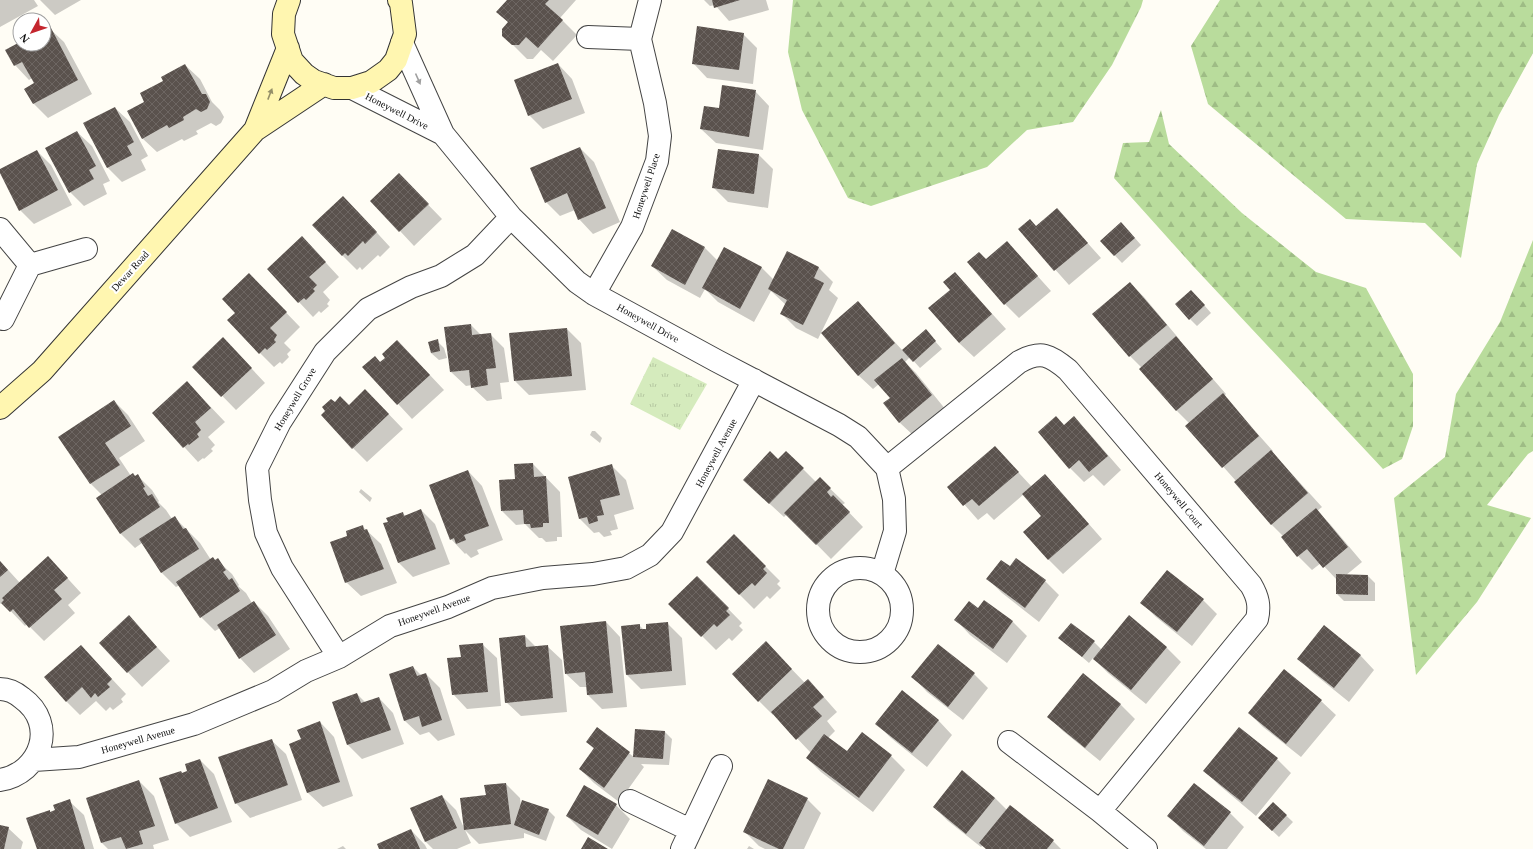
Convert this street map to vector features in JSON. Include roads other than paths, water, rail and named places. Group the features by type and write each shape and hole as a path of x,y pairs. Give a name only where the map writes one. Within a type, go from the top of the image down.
{"street":[{"name":"Honeywell Place","path":"594,294 632,227 656,161 660,136 656,110 640,39 650,0"},
{"path":"284,5 282,34 292,60 304,74 314,81 334,88 352,88 371,82 388,70 396,60 405,34 400,1"},
{"path":"588,37 640,39"},
{"name":"Honeywell Drive","path":"402,43 443,134 511,217 577,282 594,294 846,429 858,437 887,468"},
{"name":"Dewar Road","path":"255,130 288,48"},
{"name":"Dewar Road","path":"0,408 42,371 255,130 324,84"},
{"name":"Honeywell Drive","path":"352,88 443,134"},
{"name":"Honeywell Grove","path":"339,657 282,568 266,533 260,500 257,468 280,422 324,352 368,309 411,287 441,276 475,255 511,217"},
{"path":"0,229 30,265"},
{"path":"3,319 30,265 86,249"},
{"name":"Honeywell Court","path":"887,468 1019,362 1036,354 1043,356 1060,362 1068,370 1252,585 1258,596 1259,608 1257,619 1100,811"},
{"name":"Honeywell Avenue","path":"34,760 79,757 194,724 273,691 306,671 339,657 390,626 448,607 492,588 543,578 593,574 626,568 650,554 672,532 754,380"},
{"path":"882,574 896,531 894,499 887,468"},
{"path":"0,689 17,694 30,703 38,716 42,730 40,746 34,760 24,771 11,778 0,780"},
{"path":"1009,742 1100,811 1146,849"},
{"path":"630,801 686,840 721,766"}]}
